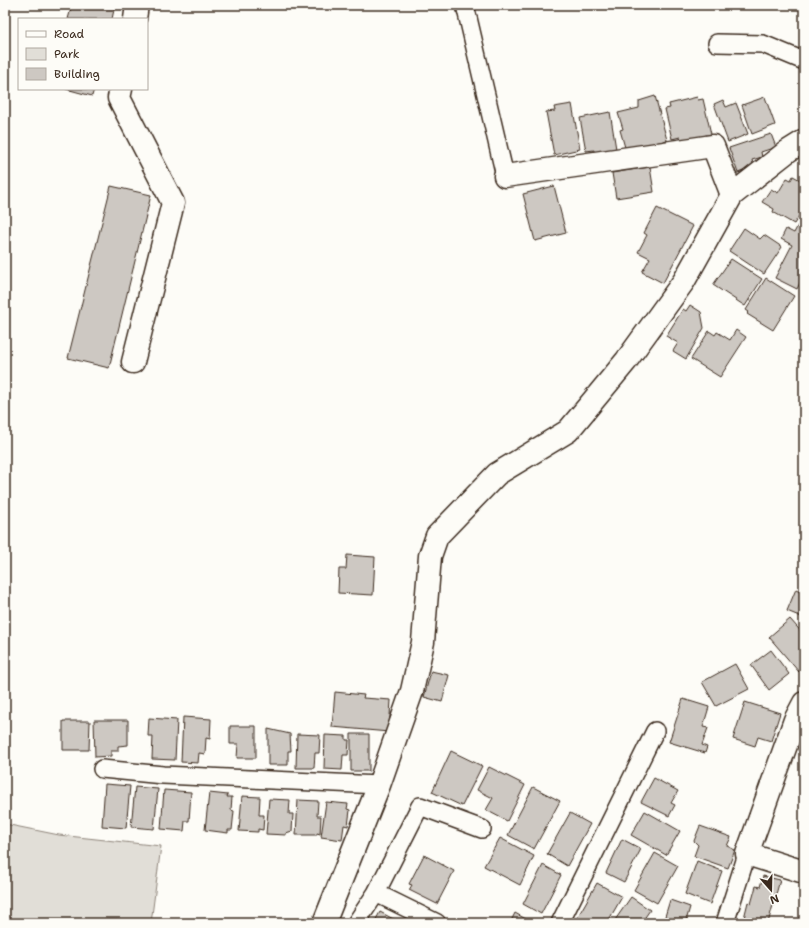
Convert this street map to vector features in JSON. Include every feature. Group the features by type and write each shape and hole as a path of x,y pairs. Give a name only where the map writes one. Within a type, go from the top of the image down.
{"street":[{"path":"135,18 137,5"},
{"path":"121,90 119,98 173,202 133,362"},
{"path":"324,923 379,785 412,691 423,642 430,556 437,536 497,474 568,431 626,361 684,281 732,195 788,151 804,141"},
{"path":"504,176 713,146 732,195"},
{"path":"801,715 747,854 804,872"}],"lane":[{"path":"465,5 504,176"},
{"path":"717,43 763,44 804,61"},
{"path":"560,923 655,731"},
{"path":"102,769 163,775 379,785"},
{"path":"356,923 376,893 420,806 482,829"},
{"path":"725,923 747,854"},
{"path":"376,893 437,923"}],"green space":[{"path":"5,824 59,835 161,846 151,923 5,923"}],"building":[{"path":"72,5 115,5 112,18 68,18"},
{"path":"70,90 94,90 92,96"},
{"path":"655,96 667,140 626,151 620,130 623,129 618,113 639,108 639,101"},
{"path":"697,97 698,100 703,99 711,134 681,141 680,137 672,139 665,109 670,108 669,104"},
{"path":"765,97 775,125 752,134 742,105"},
{"path":"723,100 726,107 736,103 748,134 728,142 714,104"},
{"path":"572,104 580,149 554,155 546,112 555,111 554,107"},
{"path":"610,112 616,149 594,153 594,150 586,151 580,118"},
{"path":"771,134 776,147 761,152 762,157 752,160 754,167 738,173 729,148"},
{"path":"650,167 654,192 616,198 612,173"},
{"path":"793,176 804,182 801,188 804,190 804,208 794,224 773,212 774,209 762,202 771,189 778,193 787,178 791,180"},
{"path":"111,186 151,195 109,368 68,358"},
{"path":"554,186 566,233 535,241 523,194"},
{"path":"657,208 693,226 663,283 642,272 650,258 638,252 647,235 644,233"},
{"path":"804,214 804,275 797,289 775,278 792,245 781,239 786,229 794,233"},
{"path":"744,228 760,239 764,235 782,247 764,274 729,251"},
{"path":"731,259 762,279 745,306 713,285"},
{"path":"766,278 794,296 773,330 747,314 749,312 746,310"},
{"path":"690,305 701,312 704,328 686,359 673,351 678,343 666,336 683,309 686,311"},
{"path":"736,330 746,337 720,377 691,359 709,331 715,335 717,332 730,340"},
{"path":"347,555 375,557 373,595 338,593 339,569 346,569"},
{"path":"796,589 804,593 804,618 787,611"},
{"path":"790,619 804,635 804,667 799,672 769,637"},
{"path":"771,650 789,674 769,690 751,665"},
{"path":"735,664 749,689 716,706 702,682"},
{"path":"431,671 449,675 442,702 424,697"},
{"path":"335,692 364,695 363,698 391,700 389,732 332,727"},
{"path":"683,699 709,707 703,727 708,728 702,745 707,747 705,753 669,742"},
{"path":"745,702 780,713 771,741 758,737 755,746 733,739"},
{"path":"183,717 211,719 210,739 206,738 205,754 199,753 198,763 181,762"},
{"path":"149,718 177,720 175,760 152,759 153,736 148,736"},
{"path":"94,720 128,720 128,745 118,746 118,751 111,751 111,756 95,757"},
{"path":"63,721 90,721 89,750 63,750"},
{"path":"230,726 256,726 256,758 237,758 238,744 230,744"},
{"path":"268,729 290,734 291,751 288,751 288,765 268,765"},
{"path":"297,734 320,735 319,753 315,753 314,768 296,768"},
{"path":"351,734 369,734 369,771 351,771"},
{"path":"325,735 346,736 346,740 349,740 348,755 343,755 342,770 324,769"},
{"path":"451,751 482,766 462,806 432,792"},
{"path":"489,767 525,785 507,821 486,810 493,798 477,790"},
{"path":"654,778 678,791 671,803 675,805 669,816 641,802"},
{"path":"105,784 130,786 126,828 102,826"},
{"path":"135,787 158,789 154,829 131,827"},
{"path":"533,787 560,801 534,849 508,835"},
{"path":"164,790 191,792 189,821 185,821 184,831 161,829"},
{"path":"209,793 228,795 227,797 232,797 231,810 234,811 232,830 228,830 228,833 205,830"},
{"path":"242,796 260,797 259,815 264,815 263,830 258,829 258,832 239,831"},
{"path":"269,799 290,800 289,814 293,814 292,831 286,833 286,835 266,834"},
{"path":"298,800 318,801 317,816 321,816 320,834 296,835"},
{"path":"326,802 348,804 347,809 350,810 348,826 344,825 342,840 321,837"},
{"path":"645,811 680,831 666,855 631,835"},
{"path":"570,813 590,824 567,866 547,854"},
{"path":"700,826 731,837 727,846 735,850 728,868 694,856 698,845 694,841"},
{"path":"500,838 534,856 520,885 484,866"},
{"path":"622,839 641,849 624,882 606,873"},
{"path":"655,853 678,866 657,903 634,890"},
{"path":"424,855 454,871 437,904 409,890 412,885 409,884"},
{"path":"697,861 722,871 710,904 685,894"},
{"path":"543,865 561,875 541,914 523,904"},
{"path":"763,876 780,880 768,923 760,923 744,918 748,902 751,904 756,886 760,887"},
{"path":"597,883 622,897 607,923 585,923 577,918"},
{"path":"631,897 650,910 641,923 613,923"},
{"path":"670,900 690,907 686,921 693,923 663,923"},
{"path":"380,912 401,923 374,923"},
{"path":"515,913 533,923 510,923"}]}
